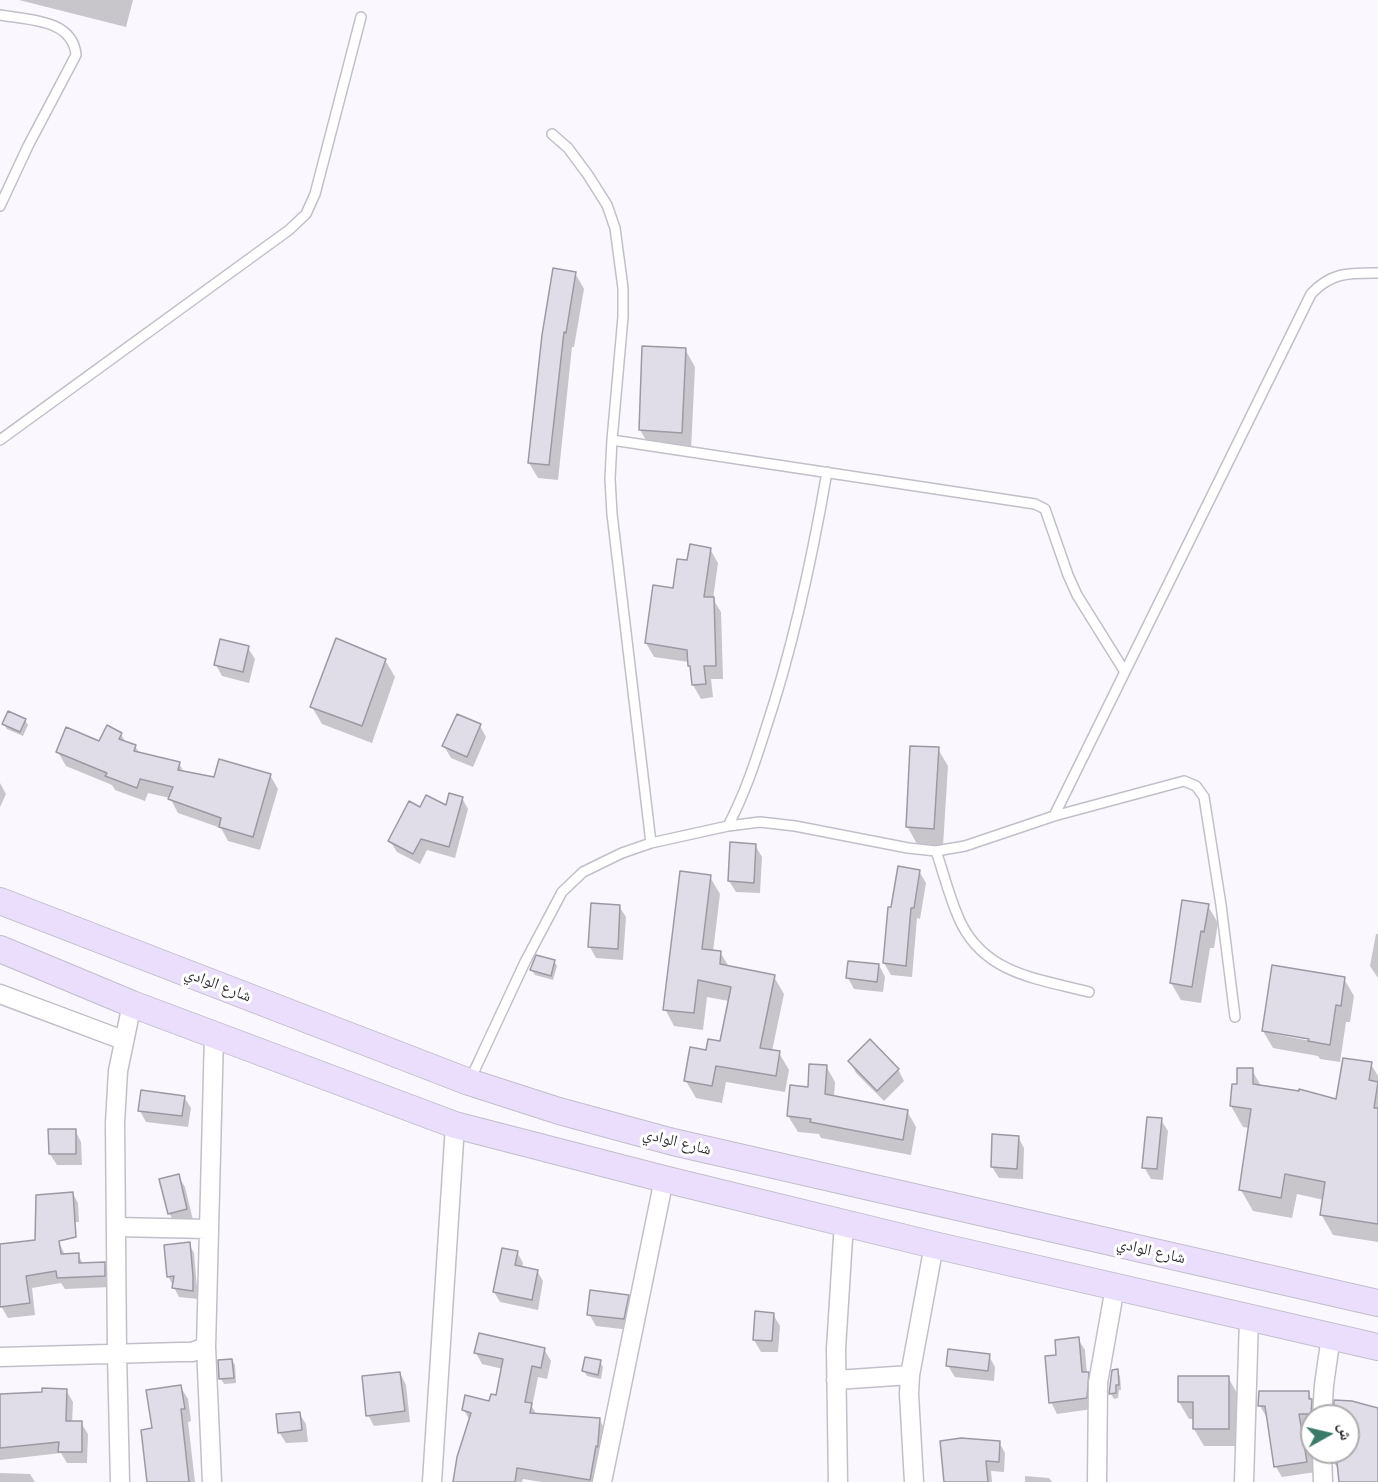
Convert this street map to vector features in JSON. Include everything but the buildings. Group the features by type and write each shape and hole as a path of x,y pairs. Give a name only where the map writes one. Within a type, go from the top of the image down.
{"main road":[{"name":"شارع الوادي","path":"0,901 469,1082 559,1111 673,1142 1378,1303"},
{"path":"0,949 132,1004 455,1125 934,1245 1378,1347"}],"street":[{"path":"0,994 123,1040"},
{"path":"120,1482 115,1123 118,1071 132,1004"},
{"path":"212,1482 206,1347 213,1035"},
{"path":"432,1482 455,1125"},
{"path":"602,1482 664,1179"},
{"path":"838,1482 836,1330 844,1222"},
{"path":"116,1227 208,1229"},
{"path":"914,1482 910,1375 934,1245"},
{"path":"1097,1482 1098,1383 1115,1287"},
{"path":"1244,1482 1249,1318"},
{"path":"1323,1404 1332,1336"},
{"path":"0,1357 192,1352 206,1347"},
{"path":"836,1380 910,1375"},
{"path":"1322,1464 1323,1482"}],"lane":[{"path":"0,15 58,26 69,35 75,45 76,55 28,146 0,206"},
{"path":"0,440 289,230 306,214 315,194 361,17"},
{"path":"552,134 568,148 588,175 607,205 615,228 623,317 612,440 610,478 612,514 651,843"},
{"path":"1054,816 1311,294 1322,282 1332,277 1348,273 1378,273"},
{"path":"612,440 1035,504 1045,509 1077,595 1125,672"},
{"path":"728,826 744,794 785,668 804,596 827,471"},
{"path":"469,1082 525,962 562,892 583,872 622,853 651,843 728,826 760,822 795,825 908,848 936,851 965,846 1054,816 1185,781 1196,786 1204,796 1235,1017"},
{"path":"936,851 962,925 975,945 991,961 1018,973 1089,992"}]}
